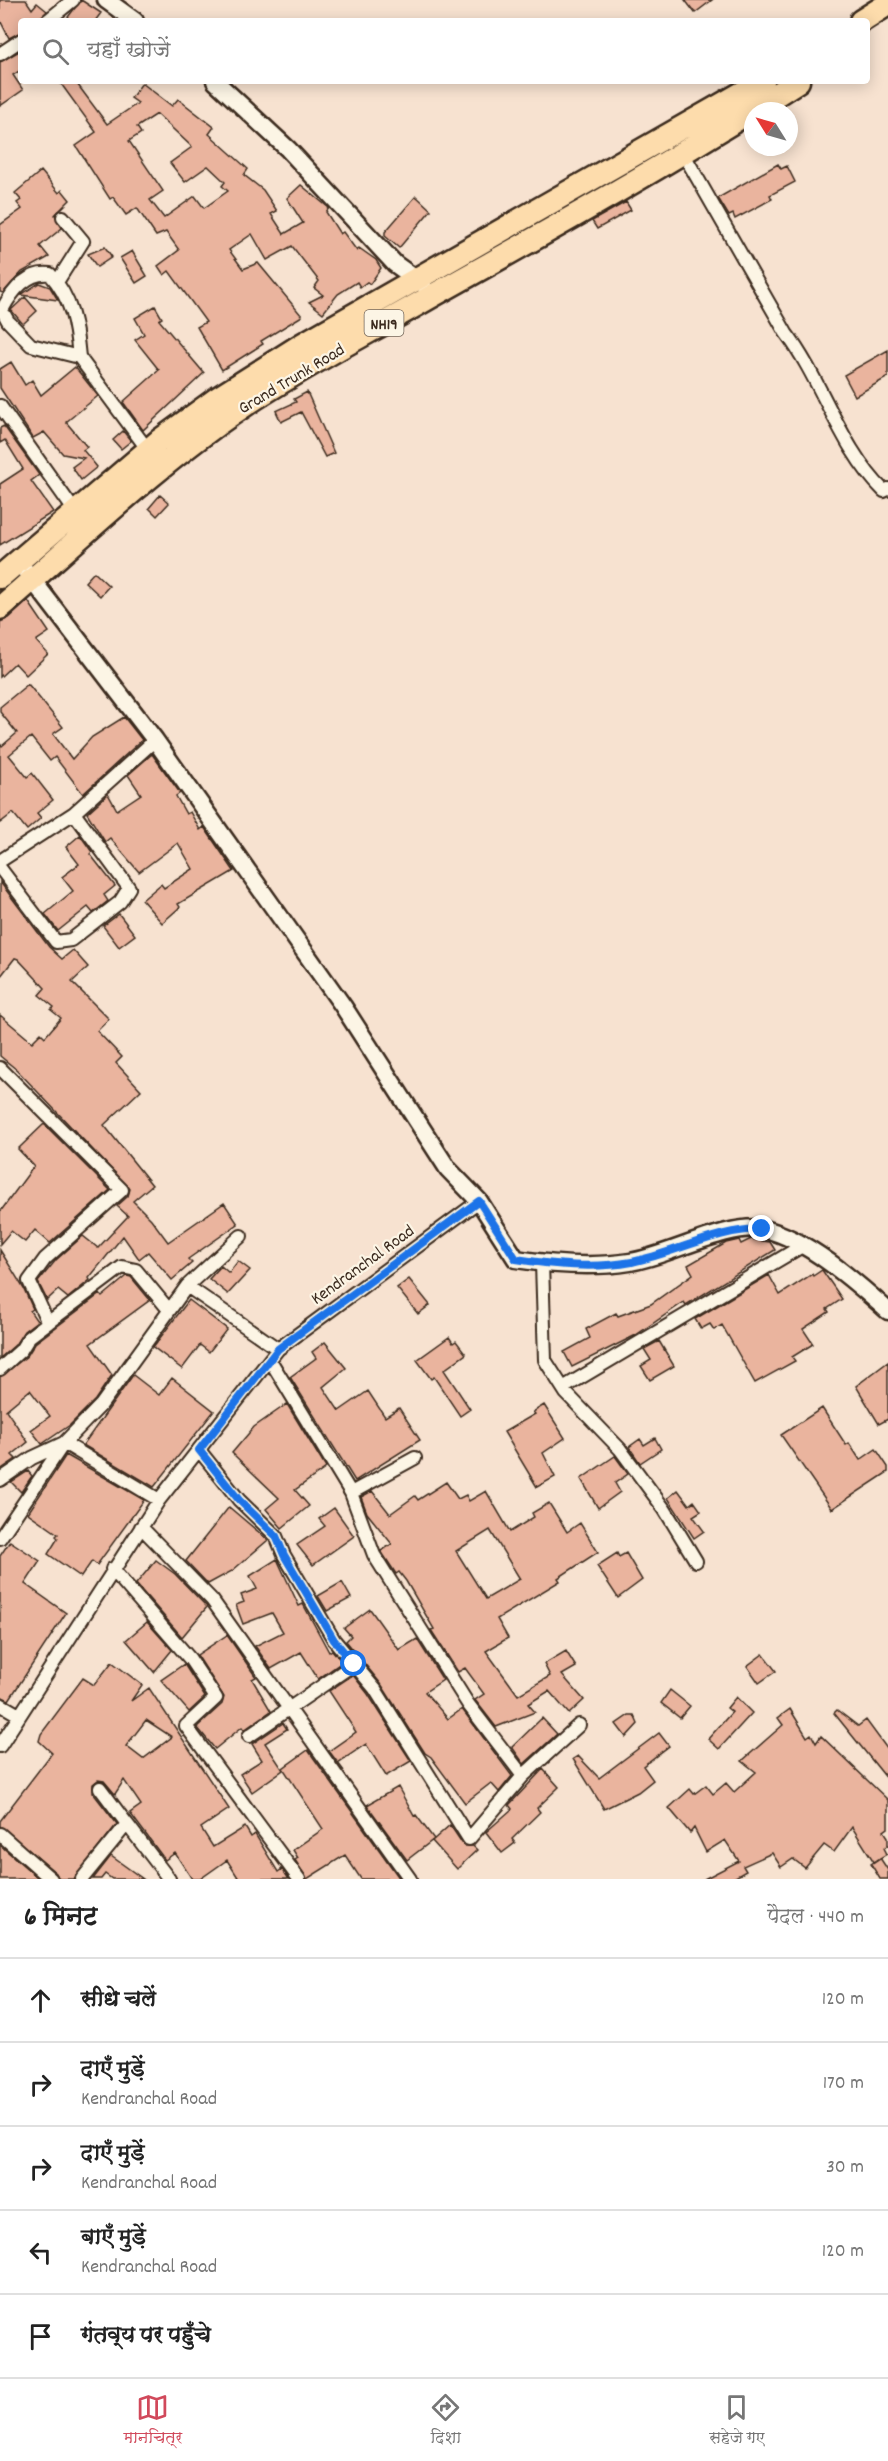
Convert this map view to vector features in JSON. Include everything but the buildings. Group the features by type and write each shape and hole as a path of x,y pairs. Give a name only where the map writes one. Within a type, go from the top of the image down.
{"highway":[{"path":"866,18 888,4"},
{"path":"870,33 888,22"},
{"name":"Grand Trunk Road","path":"0,577 148,450 218,398 417,278 759,84"},
{"name":"Grand Trunk Road","path":"0,608 202,435 309,366 683,153 793,84"}],"street":[{"path":"51,18 73,0"},
{"path":"106,0 131,18"},
{"path":"0,54 18,42"},
{"path":"218,84 288,149 395,264 417,278 435,295"},
{"path":"683,153 786,333 799,351 808,372 830,406 864,472 884,491 888,489"},
{"path":"57,282 83,241 63,217"},
{"path":"79,357 31,345 8,321 2,310 11,294 29,277 40,273 50,274 57,282 75,317 79,357 148,450"},
{"path":"0,406 76,513"},
{"path":"18,561 155,740 343,1006 448,1169 479,1201 516,1259 564,1266 631,1262 741,1229 762,1229 781,1234 802,1246 860,1286 888,1311"},
{"path":"0,861 74,813 155,740"},
{"path":"0,868 56,942 71,940 120,902 129,888 74,813"},
{"path":"0,1068 122,1190 45,1258 29,1281 48,1323"},
{"name":"Kendranchal Road","path":"0,1746 112,1569 159,1500 278,1349 479,1201"},
{"path":"0,1538 63,1443 101,1405 187,1286 241,1236"},
{"path":"562,1388 802,1246"},
{"path":"542,1263 544,1360 562,1388 620,1449 665,1510 696,1561"},
{"path":"0,1369 21,1350 29,1337 122,1267 136,1270 169,1310"},
{"path":"187,1286 278,1349"},
{"path":"270,1360 351,1493 374,1555 468,1704 523,1776"},
{"path":"0,1480 32,1458 63,1443"},
{"path":"63,1443 159,1500"},
{"path":"199,1450 239,1500 276,1536 284,1555 334,1640 375,1689 469,1839 523,1776 579,1725"},
{"path":"351,1493 415,1458"},
{"path":"141,1527 212,1600 410,1879"},
{"path":"112,1569 190,1659 216,1698 186,1726 299,1879"},
{"path":"249,1736 354,1664"},
{"path":"0,1704 19,1715"},
{"path":"100,1788 169,1879"},
{"path":"82,1879 126,1824"},
{"path":"0,1834 51,1879"}],"route":[{"path":"354,1664 334,1640 284,1555 276,1536 239,1500 199,1450 278,1349 479,1201 516,1259 564,1266 631,1262 741,1229 762,1229"}]}
